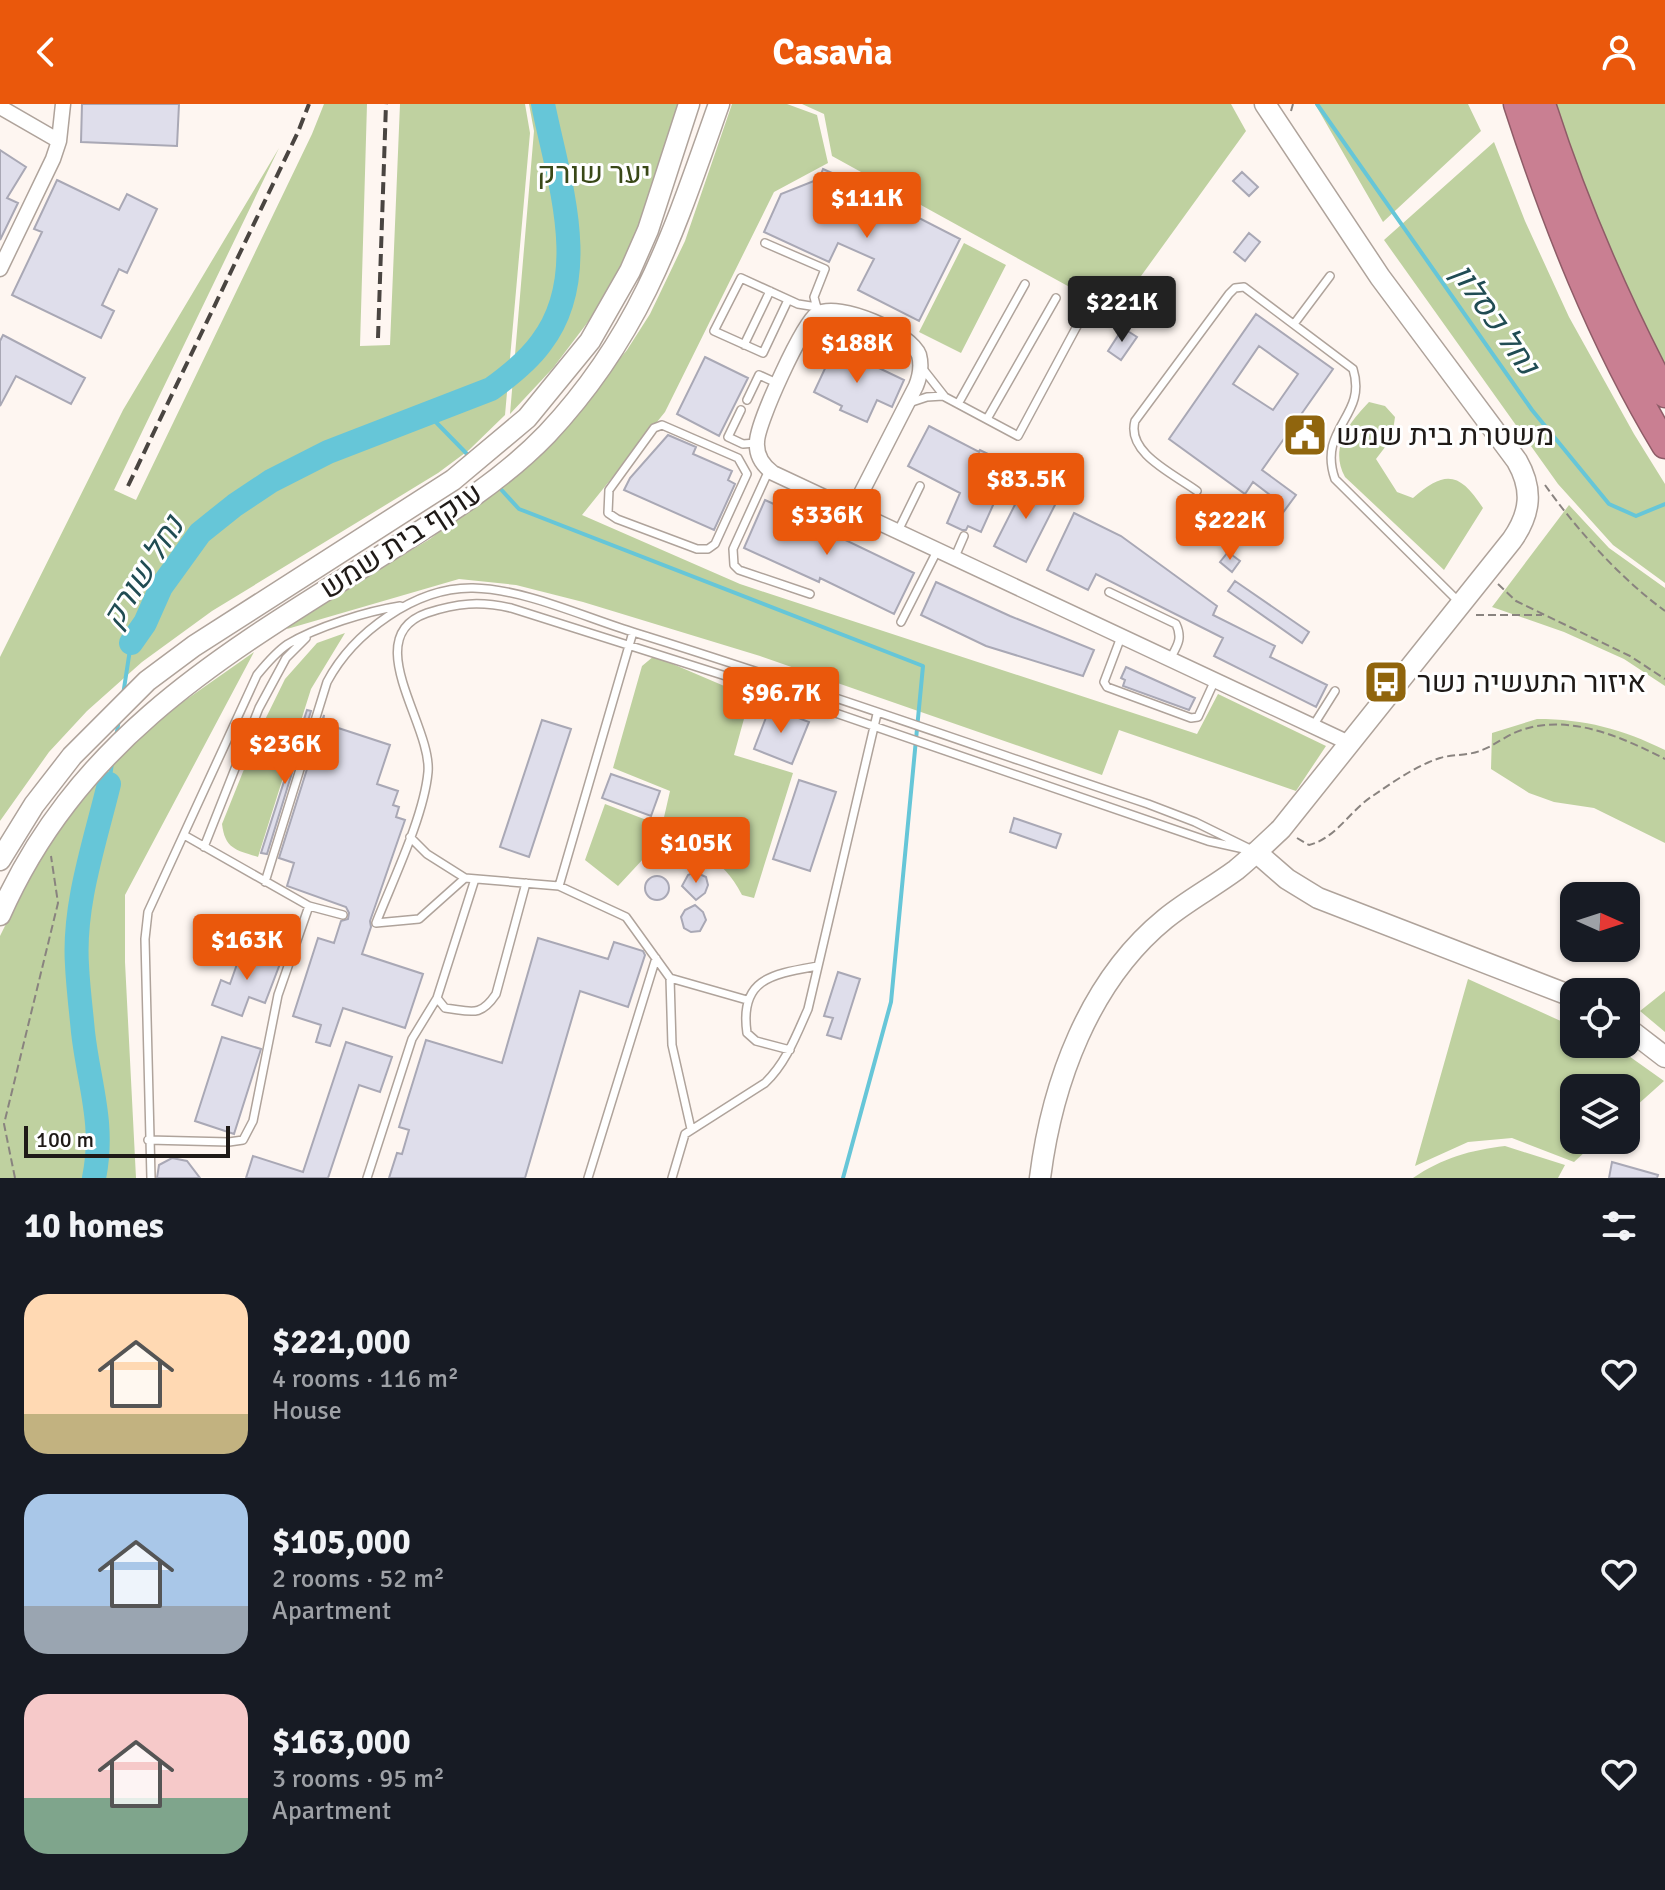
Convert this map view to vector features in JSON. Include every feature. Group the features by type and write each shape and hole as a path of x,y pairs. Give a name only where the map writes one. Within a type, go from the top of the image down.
{"highway":[{"path":"1517,104 1569,248 1612,345 1665,445"},
{"path":"1542,104 1591,239 1633,335 1665,394"}],"main road":[{"name":"עוקף בית שמש","path":"2,857 34,805 87,740 147,681 226,625 453,480 503,440 547,396 590,341 630,271 648,230 689,104"},
{"name":"עוקף בית שמש","path":"2,910 47,832 91,773 134,729 237,646 468,500 519,459 566,413 611,355 652,283 671,240 719,104"},
{"path":"1040,1178 1044,1144 1063,1071 1089,1014 1118,968 1166,918 1236,870 1281,829 1486,573 1519,530 1527,513 1529,495 1522,469 1372,266 1265,104"},
{"path":"1256,852 1287,879 1318,898 1560,992"},
{"path":"1640,1038 1665,1057"}],"street":[{"path":"0,269 59,141 63,104"},
{"path":"0,107 59,141"},
{"path":"852,511 907,404 920,375 921,365 919,355 908,340 854,313 817,310 804,328 761,423 756,443 765,466 852,511 1349,743"}],"lane":[{"path":"765,243 825,269 814,297 817,310"},
{"path":"1294,324 1330,276"},
{"path":"788,300 763,353 714,331 741,278 817,310"},
{"path":"958,404 1025,284"},
{"path":"1197,491 1139,449 1132,431 1135,421 1235,288 1244,287 1353,369 1357,398 1329,450 1335,479 1440,586 1456,610"},
{"path":"744,345 770,291"},
{"path":"987,419 1056,298"},
{"path":"921,365 945,397 1018,436 1084,313"},
{"path":"747,400 759,375 779,384"},
{"path":"907,404 927,397 945,397"},
{"path":"741,410 728,437 743,444 756,443"},
{"path":"747,474 738,458 662,425 654,428 609,490 608,513 697,549 708,549 715,544 747,474 765,466"},
{"path":"765,466 733,549 734,565 739,570 810,594"},
{"path":"898,532 920,486"},
{"path":"954,559 964,536"},
{"path":"901,622 937,551"},
{"path":"265,882 327,682 339,659 355,643 405,606 430,595 470,588 494,589 717,658 1148,804 1195,822 1256,852"},
{"path":"1109,592 1176,624 1180,641 1170,659"},
{"path":"465,878 419,919 376,923 410,837 426,786 428,769 426,751 398,664 398,639 411,620 459,603 491,604 629,645 1208,841 1256,852"},
{"path":"151,1178 148,1140 148,912 257,675 286,645 374,610 405,606"},
{"path":"559,886 633,632"},
{"path":"204,847 259,708 286,658 310,634"},
{"path":"1121,637 1105,672 1107,687 1191,718 1198,717 1215,680"},
{"path":"1313,726 1335,691"},
{"path":"672,1178 685,1134 765,1083 790,1050 808,1009 877,714"},
{"path":"184,835 309,906 343,915"},
{"path":"410,837 427,854 465,878 559,886 626,917 670,978 672,1045 691,1129"},
{"path":"367,1178 412,1039 437,998 475,879"},
{"path":"437,998 445,1008 478,1012 487,1007 496,994 526,883"},
{"path":"148,1140 243,1140 253,1121 278,995 309,906"},
{"path":"588,1178 656,958"},
{"path":"790,1050 756,1041 747,1033 747,1000 759,983 818,966"},
{"path":"670,978 747,1000"}],"path":[{"path":"1486,573 1516,601 1630,656 1665,679"},
{"path":"1456,610 1546,615"},
{"path":"1281,829 1309,845 1320,842 1331,835 1358,805 1404,775 1440,758 1479,752 1515,732 1551,724 1603,732 1665,759"},
{"path":"15,1178 4,1124 58,903 47,832"}],"green space":[{"path":"324,104 367,104 360,346 390,345 400,104 525,104 530,133 505,415 469,450 438,473 212,611 142,662 87,711 49,752 0,821 0,657 123,410 279,148 114,490 136,500"},
{"name":"יער שורק","path":"529,104 680,104 644,225 600,306 553,368 510,414 534,131"},
{"path":"732,104 787,104 817,115 828,163 774,192 665,412 582,515 740,584 1197,734 1218,694 1326,746 1296,791 1119,730 1102,775 760,656 516,585 459,579 287,629 292,621 430,539 513,474 573,414 627,350 650,314 685,241"},
{"path":"802,104 1231,104 1246,131 1115,312 832,156 824,114"},
{"path":"1315,104 1468,104 1481,131 1383,222"},
{"path":"1554,104 1665,104 1665,367 1605,237"},
{"path":"1494,142 1525,221 1569,317 1665,484 1665,583 1613,545 1558,484 1384,240"},
{"path":"964,243 1006,265 961,353 919,332"},
{"path":"1369,402 1385,406 1395,417 1392,438 1376,459 1397,492 1413,498 1435,482 1452,479 1467,488 1483,508 1444,570 1345,477 1339,456 1340,446 1348,427"},
{"path":"1569,505 1609,548 1665,588 1665,686 1624,659 1564,632 1492,607"},
{"path":"345,633 311,689 258,857 238,850 229,844 222,824 259,732 285,679 317,643"},
{"path":"254,652 125,895 125,962 136,1178 0,1178 0,936 40,855 99,777 160,718"},
{"path":"654,656 750,697 734,755 793,773 754,898 742,895 717,863 658,843 618,886 585,860 605,804 662,826 670,791 613,768 642,666"},
{"path":"1537,719 1603,727 1665,750 1665,843 1594,808 1554,802 1529,793 1491,769 1492,733"},
{"path":"1468,979 1560,1021 1560,1058 1632,1058 1664,1081 1640,1102 1640,1074 1560,1074 1560,1154 1583,1154 1574,1162 1512,1138 1468,1142 1415,1166"},
{"path":"1665,991 1665,1032 1640,1011"},
{"path":"1505,1146 1565,1165 1558,1178 1413,1178 1457,1156"}],"building":[{"path":"82,104 179,104 177,146 81,142"},
{"path":"0,150 26,167 7,198 18,203 0,240"},
{"path":"823,169 859,185 852,202 881,215 888,202 960,239 919,321 858,290 874,259 838,243 829,262 764,232 781,194 819,179"},
{"path":"1242,172 1258,187 1249,196 1233,181"},
{"path":"57,180 119,210 127,194 157,209 127,273 119,269 102,305 114,311 101,338 12,295 42,232 34,229"},
{"path":"1249,233 1260,242 1245,261 1234,252"},
{"path":"1256,314 1333,369 1262,470 1296,495 1262,541 1245,528 1270,495 1253,482 1245,494 1169,439","holes":["1259,346 1298,374 1273,410 1233,384"]},
{"path":"1123,328 1137,337 1121,360 1108,351"},
{"path":"3,335 85,378 71,404 16,376 0,406 0,341"},
{"path":"835,347 904,380 892,407 877,400 867,422 840,410 842,406 814,392"},
{"path":"705,357 748,378 719,436 677,414"},
{"path":"929,426 1011,465 981,532 968,526 962,530 947,523 960,493 908,466"},
{"path":"668,435 696,447 693,454 732,471 728,480 735,484 714,530 624,490 630,478"},
{"path":"1028,479 1058,499 1026,562 994,546"},
{"path":"765,500 840,534 839,537 914,573 894,614 820,578 819,582 744,548"},
{"path":"1074,513 1121,536 1217,606 1213,615 1275,646 1270,657 1327,685 1316,707 1214,656 1223,638 1096,574 1088,590 1047,570"},
{"path":"1228,552 1240,561 1232,572 1220,562"},
{"path":"1235,581 1309,632 1302,643 1228,591"},
{"path":"936,582 1094,650 1083,676 986,646 921,615"},
{"path":"1126,667 1195,698 1189,710 1123,686 1125,680 1121,678"},
{"path":"770,707 809,722 792,764 754,749"},
{"path":"307,710 311,711 267,854 261,853"},
{"path":"324,715 323,723 390,745 377,784 398,791 393,805 399,807 396,817 405,820 370,921 362,954 423,974 405,1028 343,1008 330,1046 316,1042 321,1025 293,1016 318,938 334,943 341,921 348,919 349,913 346,907 287,886 294,863 279,858"},
{"path":"542,720 571,729 529,857 500,847"},
{"path":"611,774 660,791 651,816 602,798"},
{"path":"799,780 836,792 810,871 773,859"},
{"path":"1014,818 1061,834 1056,848 1010,832"},
{"path":"695,872 706,877 708,885 705,893 696,900 682,886 688,875"},
{"path":"657,876 666,879 669,888 666,897 657,900 648,897 645,888 648,879"},
{"path":"695,905 706,920 700,931 691,932 684,928 681,917 685,910"},
{"path":"538,938 608,959 614,942 643,951 645,955 628,1007 580,991 525,1178 389,1178 397,1153 402,1154 409,1130 399,1127 426,1040 502,1063"},
{"path":"243,947 281,961 265,1003 249,997 242,1016 212,1005 221,980 230,984"},
{"path":"838,972 860,979 841,1039 827,1035 833,1018 824,1016"},
{"path":"222,1037 261,1049 234,1134 195,1121"},
{"path":"346,1042 392,1057 380,1092 359,1085 328,1178 246,1178 253,1156 303,1172"},
{"path":"172,1158 187,1161 200,1178 157,1178 159,1165"},
{"path":"1612,1162 1658,1175 1657,1178 1609,1178"}],"waterway":[{"name":"נחל שורק","path":"131,643 145,623 161,587 200,533 235,505 271,481 328,452 491,389 518,368 541,343 557,316 565,288 568,257 563,195 543,104"},
{"name":"נחל כסלון","path":"1317,104 1532,410 1609,504 1636,516 1665,504"},
{"path":"428,414 467,454"},
{"path":"497,485 519,509 923,666 891,1002 843,1178"},
{"name":"נחל שורק","path":"123,695 131,643"},
{"name":"נחל שורק","path":"116,738 119,719"},
{"name":"נחל שורק","path":"109,784 112,763"},
{"name":"נחל שורק","path":"94,1178 97,1122 83,1032 77,942 86,874 109,784"}],"railway":[{"path":"128,486 309,104"},
{"path":"378,338 386,104"}],"place":[{"name":"משטרת בית שמש","path":"1305,435"},
{"name":"איזור התעשיה נשר","path":"1386,682"}]}
